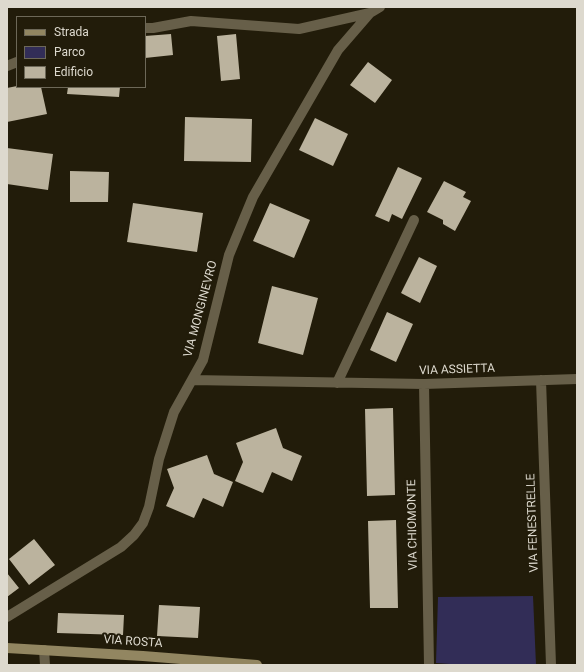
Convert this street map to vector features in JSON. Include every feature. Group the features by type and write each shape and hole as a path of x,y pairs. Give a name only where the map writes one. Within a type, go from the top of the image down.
{"street":[{"path":"146,28 191,21 299,29 370,13 380,7"},
{"name":"VIA MONGINEVRO","path":"7,617 121,547 134,535 143,522 149,507 159,459 174,412 203,360 229,255 253,197 338,50 370,13"},
{"path":"337,383 414,220"},
{"name":"VIA ASSIETTA","path":"192,380 424,384 577,379"},
{"name":"VIA FENESTRELLE","path":"541,380 551,665"},
{"name":"VIA CHIOMONTE","path":"424,384 429,665"},
{"name":"VIA ROSTA","path":"7,648 44,650 143,660 257,665"},
{"path":"44,650 45,665"}],"green space":[{"path":"533,596 536,665 464,665 436,663 438,597"}],"building":[{"path":"171,34 173,55 146,58 146,36"},
{"path":"236,34 240,79 221,81 217,36"},
{"path":"368,62 392,80 375,103 350,85"},
{"path":"16,86 16,88 41,88 47,114 7,122 7,88"},
{"path":"68,88 120,88 119,97 67,94"},
{"path":"185,117 252,119 251,162 184,161"},
{"path":"315,118 348,134 333,166 299,150"},
{"path":"7,148 53,154 48,190 7,184"},
{"path":"398,167 422,178 402,219 392,214 389,222 375,216"},
{"path":"70,171 109,172 108,202 70,202"},
{"path":"444,181 466,192 463,197 471,201 455,231 443,224 443,220 427,212"},
{"path":"133,203 203,213 197,252 127,242"},
{"path":"270,203 310,220 294,258 253,241"},
{"path":"419,257 437,266 420,303 401,293"},
{"path":"272,286 318,298 303,355 258,343"},
{"path":"387,312 413,324 396,362 370,350"},
{"path":"393,408 395,495 367,496 365,409"},
{"path":"276,428 283,448 302,456 292,481 272,472 263,493 235,481 243,462 236,443"},
{"path":"207,455 214,474 233,482 223,507 203,498 194,518 166,506 174,488 167,469"},
{"path":"396,520 398,608 370,608 368,521"},
{"path":"34,539 55,565 29,585 9,559"},
{"path":"7,573 19,588 7,597"},
{"path":"159,605 200,607 198,638 157,636"},
{"path":"58,613 124,615 123,635 57,633"}]}
